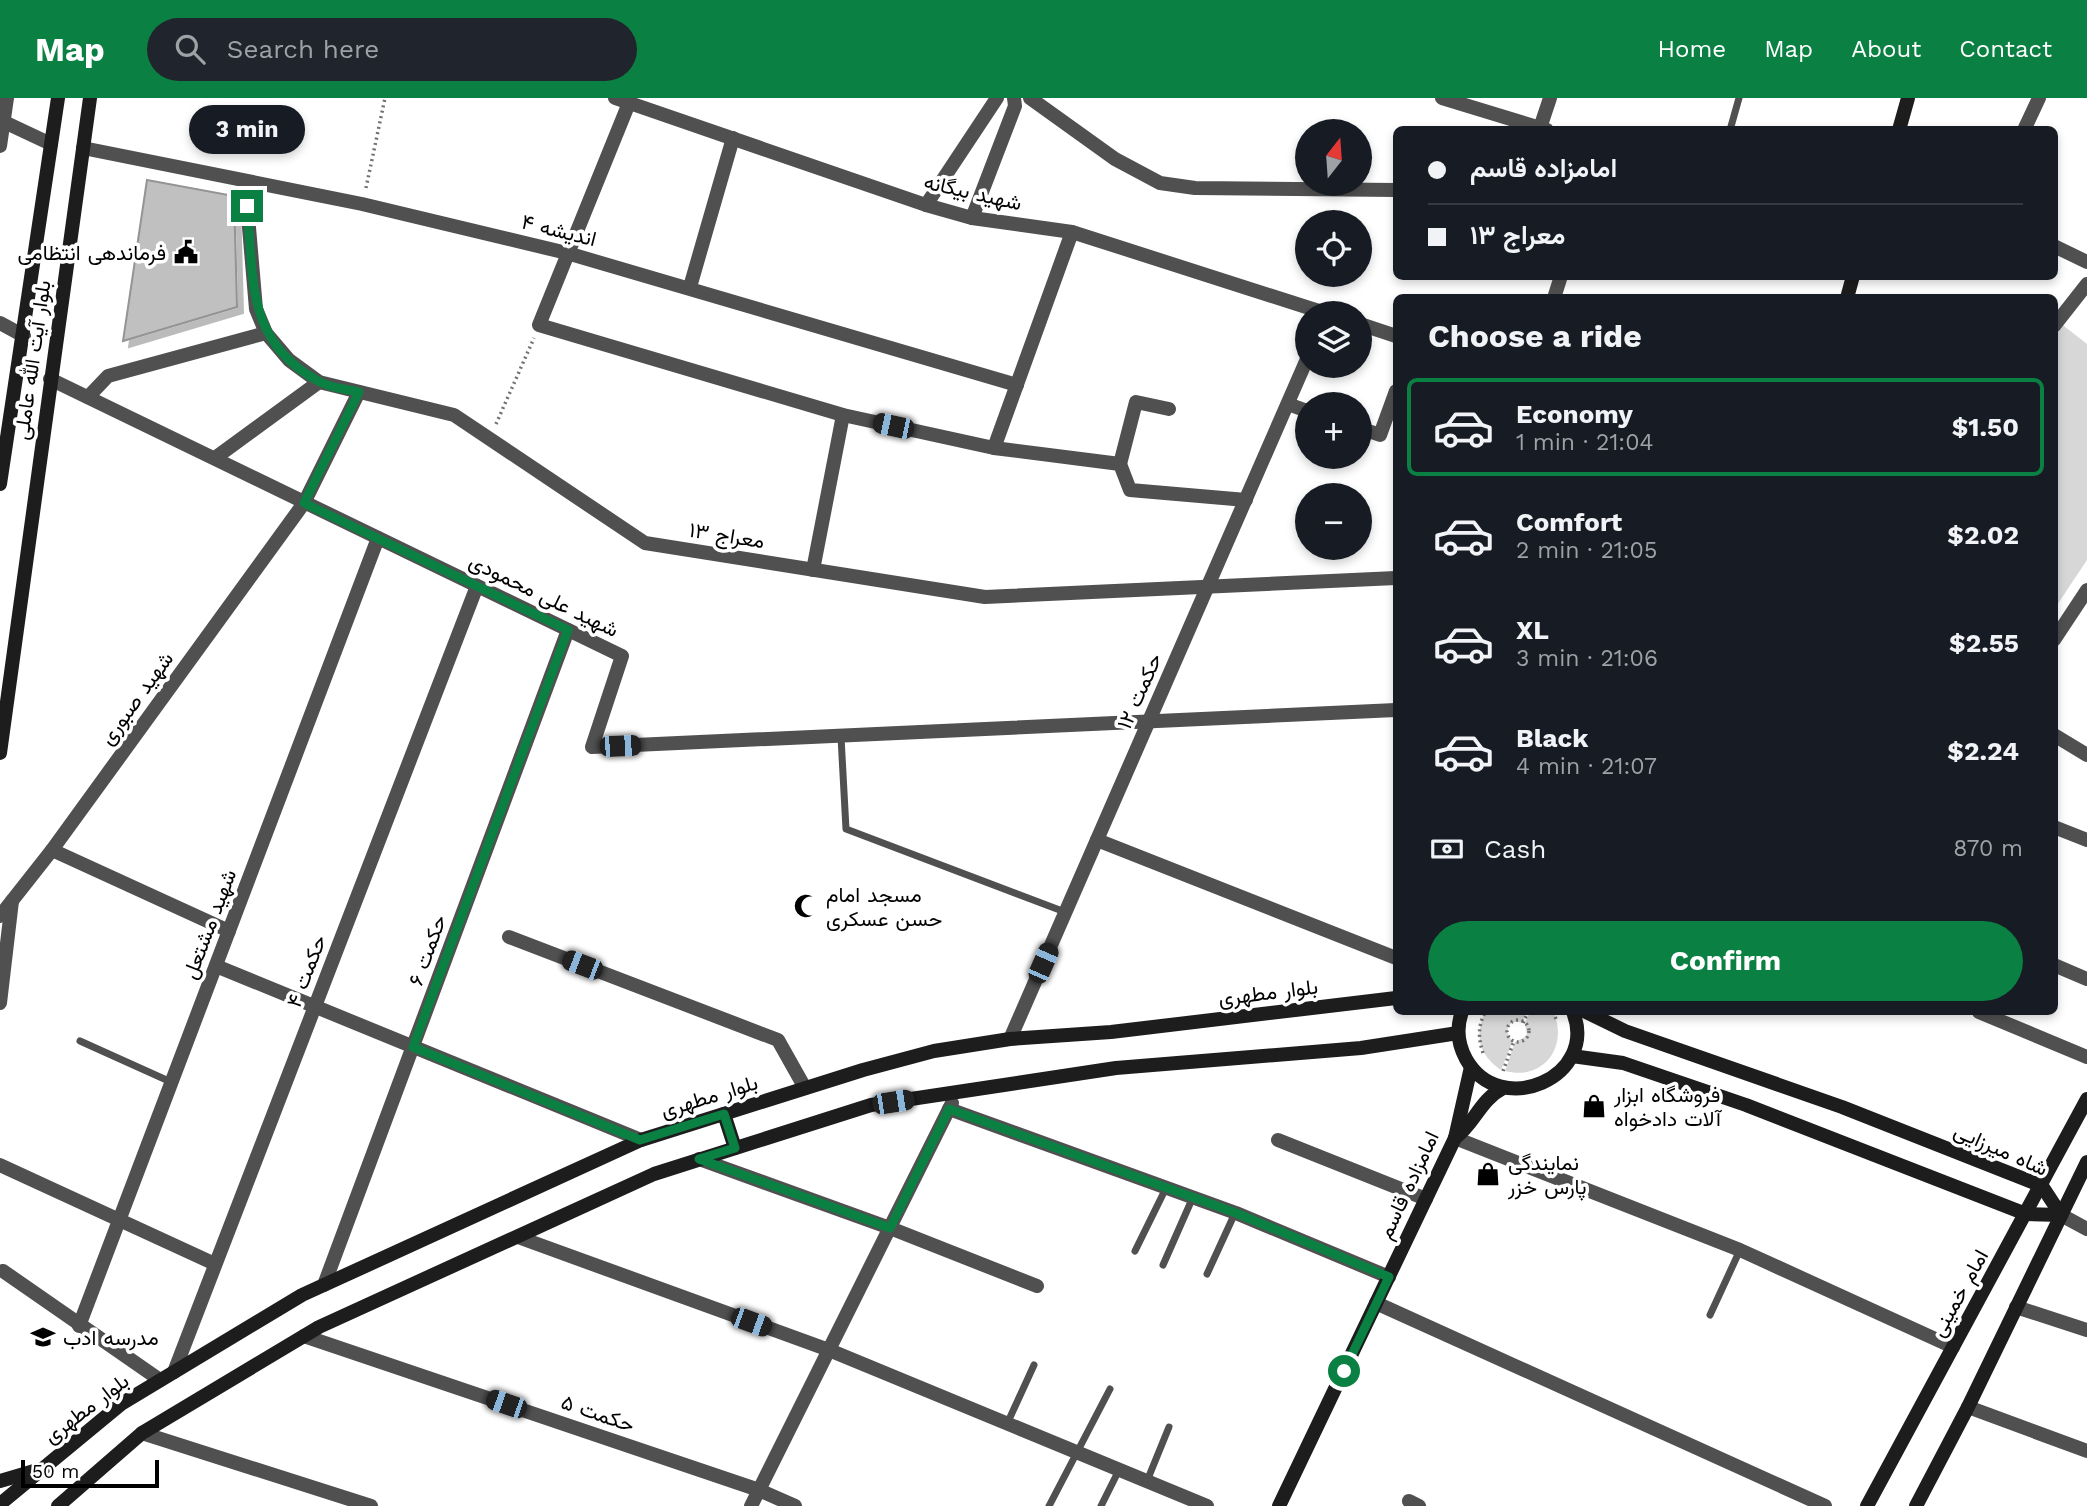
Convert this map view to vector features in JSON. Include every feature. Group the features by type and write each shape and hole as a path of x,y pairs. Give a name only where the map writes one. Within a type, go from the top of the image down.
{"street":[{"path":"0,146 7,98"},
{"name":"بلوار آیت‌ الله عاملی","path":"0,484 58,98"},
{"name":"بلوار آیت‌ الله عاملی","path":"0,753 90,98"},
{"path":"926,205 997,98"},
{"path":"972,218 1015,106 1014,98"},
{"path":"1030,98 1115,159 1160,183 1195,188 1393,190"},
{"path":"1442,98 1534,126"},
{"path":"1545,126 1550,98"},
{"path":"1900,126 1909,98"},
{"path":"2026,126 2039,98"},
{"path":"622,100 539,325 843,415 995,448 1120,464"},
{"name":"شهید بیگانه","path":"622,100 926,205 972,218 1072,233 1295,304"},
{"path":"2,121 51,144"},
{"path":"690,287 733,138"},
{"name":"اندیشه ۴","path":"83,148 362,204 567,253 1017,385"},
{"name":"معراج ۱۳","path":"245,181 256,309 266,333 289,360 319,382 454,415 645,543 985,597 1393,578"},
{"path":"995,448 1072,233"},
{"path":"2058,248 2087,262"},
{"path":"2058,321 2087,284"},
{"path":"0,323 24,336"},
{"path":"1372,328 1393,335"},
{"path":"88,397 108,376 266,333"},
{"name":"حکمت ۱۲","path":"1010,1039 1299,378"},
{"name":"شهید علی محمودی","path":"50,379 622,656 592,747 1148,724 1393,710"},
{"path":"215,458 319,382"},
{"name":"شهید صبوری","path":"0,916 52,850 304,503 359,392"},
{"path":"1169,409 1136,402 1120,464 1130,490 1246,500"},
{"path":"1288,404 1295,407"},
{"path":"813,569 843,415"},
{"path":"1372,432 1380,435 1391,423"},
{"name":"شهید مشتعل","path":"79,1325 378,538"},
{"name":"حکمت ۴","path":"174,1372 477,586"},
{"path":"2058,635 2084,599"},
{"name":"حکمت ۶","path":"324,1285 568,630"},
{"path":"2058,737 2087,755"},
{"path":"2058,828 2087,839"},
{"path":"1097,840 1393,957"},
{"path":"52,850 229,931"},
{"path":"0,1003 12,900"},
{"path":"509,937 778,1040 805,1088"},
{"path":"216,966 640,1140"},
{"path":"2058,967 2087,978"},
{"name":"بلوار مطهری","path":"0,1504 121,1404 302,1295 640,1140 934,1051 1010,1039 1111,1032 1393,998"},
{"path":"1461,1015 1458,1033 1462,1051 1471,1067 1484,1080 1503,1088 1523,1090 1543,1085 1560,1073 1572,1056 1577,1038 1573,1015"},
{"name":"شاه میرزایی","path":"1591,1015 1606,1024 1842,1107 2042,1186 2061,1215"},
{"path":"1986,1015 2087,1057"},
{"path":"58,1506 142,1433 304,1336 654,1174 871,1105 1116,1068 1361,1048 1458,1033"},
{"path":"1572,1056 1623,1063 1746,1105 2026,1214 2061,1215 2087,1229"},
{"name":"امامزاده قاسم","path":"1279,1506 1455,1138 1471,1067"},
{"path":"1455,1138 1468,1128 1484,1100 1503,1088"},
{"path":"751,1506 958,1092"},
{"name":"امام خمینی","path":"1867,1506 2087,1099"},
{"path":"949,1109 1236,1213 1389,1277"},
{"path":"724,1114 735,1148"},
{"path":"1455,1138 1740,1250 1954,1347"},
{"path":"1278,1140 1426,1199"},
{"path":"699,1159 890,1228 1037,1286"},
{"path":"1916,1506 1968,1407 2087,1161"},
{"path":"0,1165 215,1264"},
{"path":"518,1237 829,1350 1207,1506"},
{"path":"3,1271 160,1380"},
{"path":"1376,1303 1825,1506"},
{"path":"2016,1307 2087,1330"},
{"name":"حکمت ۵","path":"304,1336 759,1490 795,1506"},
{"path":"1968,1407 2087,1451"},
{"path":"142,1433 371,1506"},
{"path":"0,1481 42,1468"}],"lane":[{"path":"1731,126 1739,98"},
{"path":"841,737 846,829 1065,912"},
{"path":"80,1041 171,1082"},
{"path":"1135,1251 1167,1188"},
{"path":"1163,1265 1193,1197"},
{"path":"1207,1274 1236,1213"},
{"path":"1710,1315 1740,1250"},
{"path":"1007,1424 1034,1365"},
{"path":"1049,1506 1110,1389"},
{"path":"1147,1481 1169,1427"},
{"path":"1101,1506 1119,1470"}],"path":[{"path":"362,204 385,98"},
{"path":"490,439 539,325"},
{"path":"1484,1015 1479,1025 1479,1038 1483,1052 1491,1063"},
{"path":"1523,1023 1527,1015"},
{"path":"1554,1015 1558,1024"},
{"path":"1515,1021 1523,1023 1528,1030 1527,1036 1522,1041 1514,1041 1508,1035 1508,1028 1515,1021"},
{"path":"1503,1071 1514,1041"}],"shaded area":[{"path":"2060,323 2087,344 2087,560 2058,604"},
{"path":"1484,1015 1525,1015 1522,1022 1512,1022 1509,1027 1508,1034 1513,1041 1501,1070 1483,1051 1479,1037"},
{"path":"1529,1015 1554,1015 1558,1038 1555,1049 1549,1059 1531,1071 1505,1071 1515,1042 1527,1036 1525,1023"}],"building":[{"name":"فرماندهی انتظامی","path":"147,180 234,196 237,307 123,341"}],"place":[{"name":"فرماندهی انتظامی","path":"186,252"},
{"name":"مسجد امام حسن عسکری","path":"806,906"},
{"name":"فروشگاه ابزار آلات دادخواه","path":"1594,1106"},
{"name":"نمایندگی پارس خزر","path":"1488,1174"},
{"name":"مدرسه ادب","path":"43,1337"}],"route":[{"path":"247,206 256,309 266,333 289,360 319,382 359,392 304,503 568,630 413,1047 640,1140 724,1114 735,1148 699,1159 890,1228 949,1109 1236,1213 1389,1277 1344,1371"}]}
